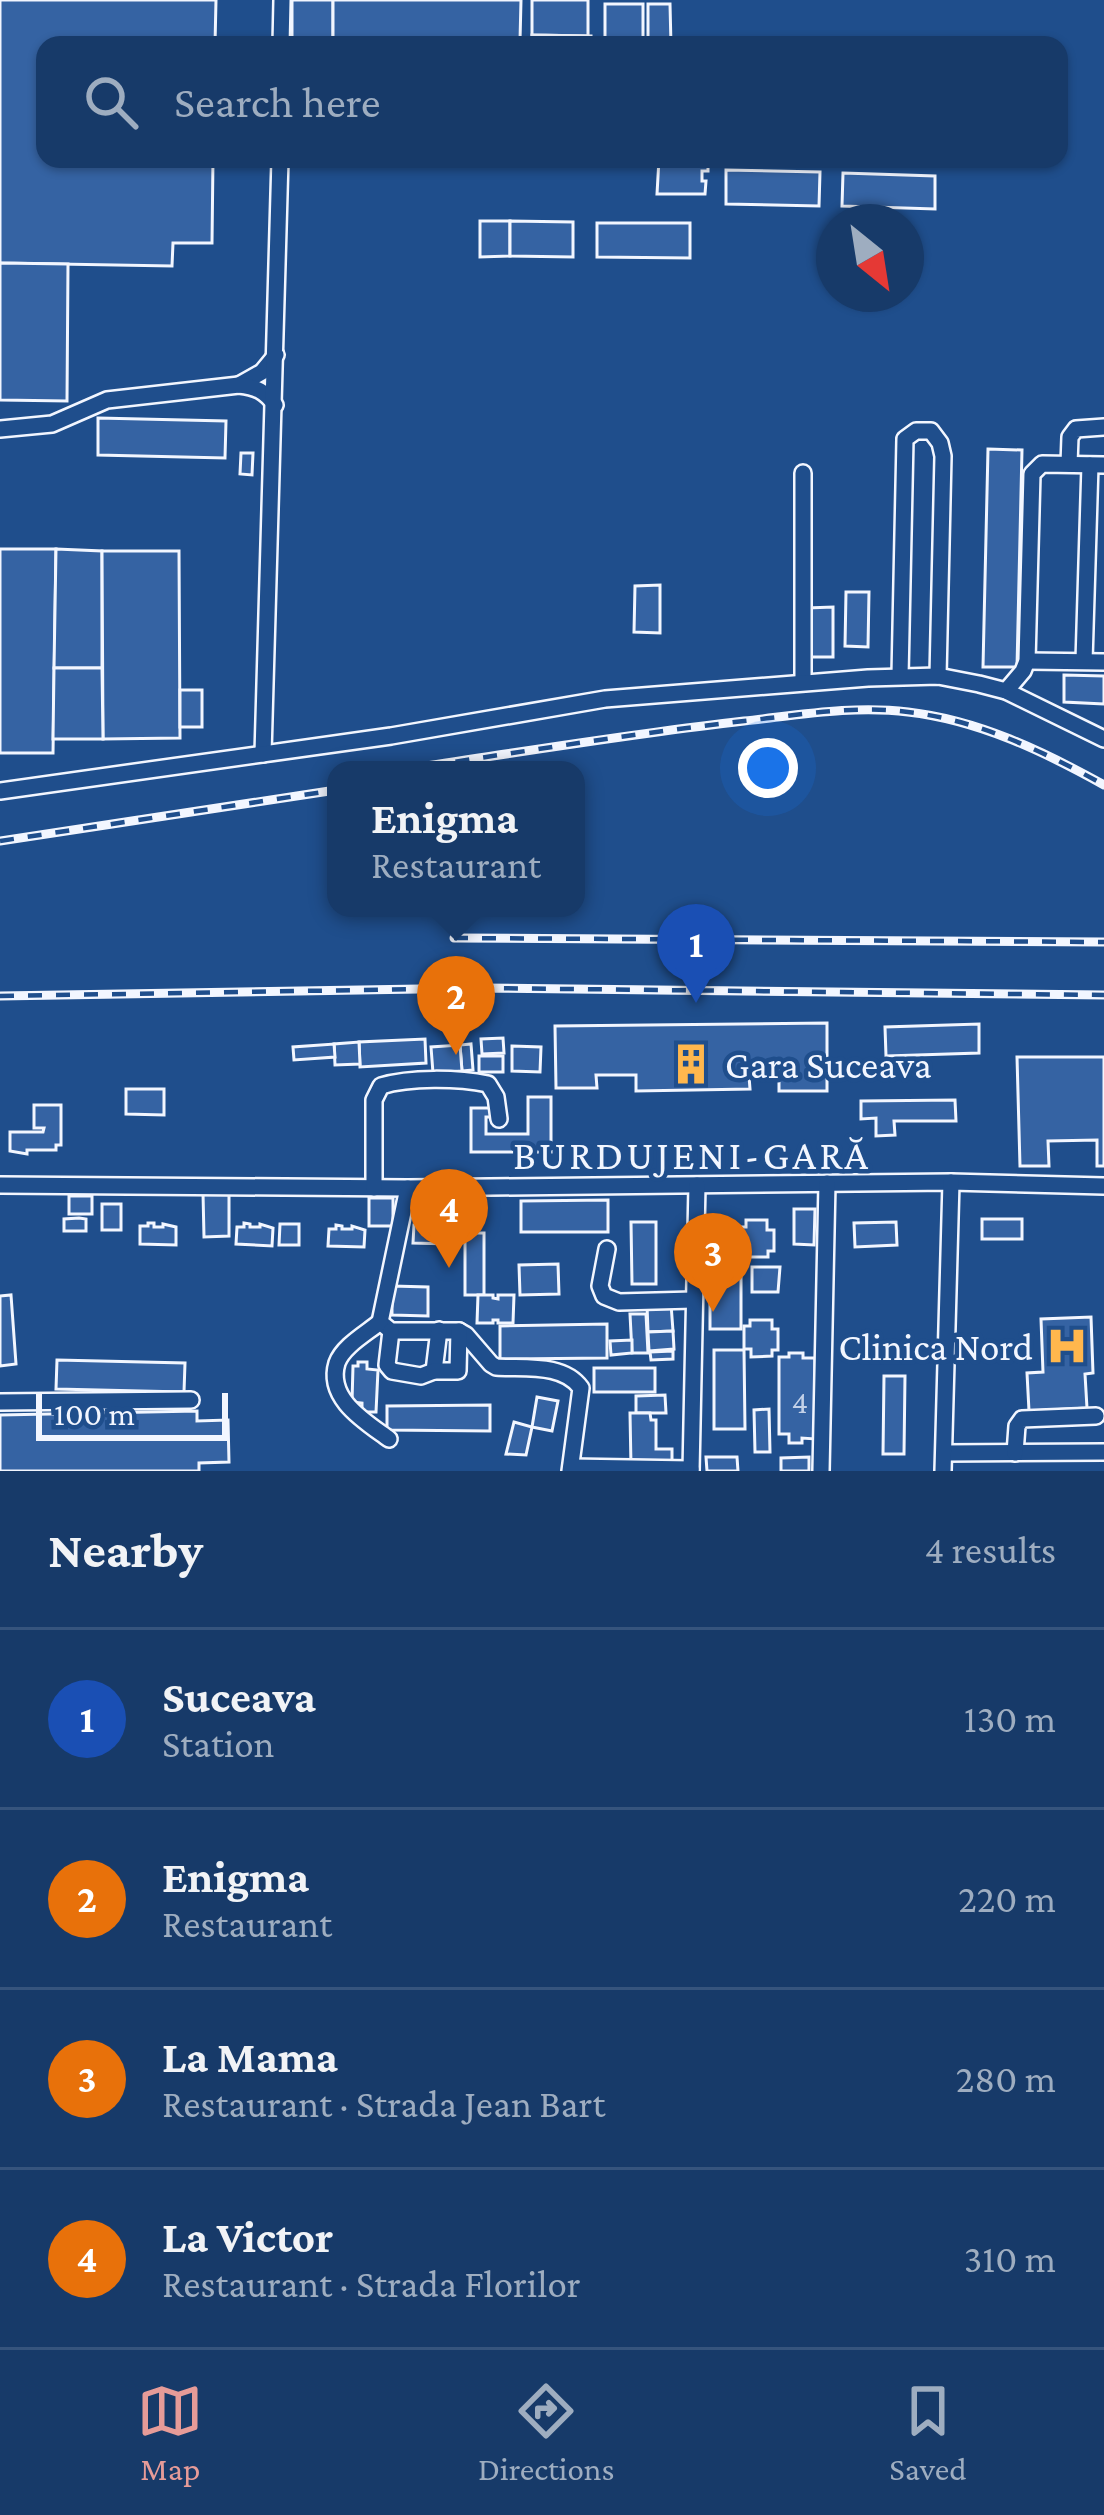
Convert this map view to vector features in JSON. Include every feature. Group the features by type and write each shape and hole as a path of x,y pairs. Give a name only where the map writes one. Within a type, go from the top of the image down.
{"street":[{"path":"281,36 282,0"},
{"path":"263,754 280,168"},
{"path":"239,385 262,371 276,355"},
{"path":"0,429 52,424 101,400 239,385 257,388 275,405"},
{"path":"1069,464 1070,436 1076,429 1104,427"},
{"path":"900,676 905,440 916,431 931,431 943,456 938,676"},
{"path":"1006,691 1027,661 1033,474 1042,464 1097,465 1084,661"},
{"path":"803,473 803,681"},
{"path":"1027,661 1104,662"},
{"path":"0,791 391,736 605,699 900,676 938,676 1006,691 1104,739"},
{"path":"374,1188 374,1100 381,1086 395,1082 488,1084 496,1097 499,1119"},
{"path":"0,1185 408,1188 951,1182 1104,1186"},
{"path":"944,1471 951,1182"},
{"path":"821,1471 827,1183"},
{"path":"389,1439 350,1411 338,1383 338,1363 348,1348 386,1327 459,1331 496,1367 572,1376 581,1388 570,1469 691,1470 697,1184"},
{"path":"408,1188 386,1327 387,1364 392,1371 421,1376 458,1370 459,1331"},
{"path":"607,1249 600,1286 604,1296 619,1302 693,1300"},
{"path":"434,1371 439,1330"},
{"path":"0,1402 190,1400"},
{"path":"1015,1453 1022,1419 1096,1416"},
{"path":"945,1453 1104,1452"}],"building":[{"path":"0,0 216,0 215,36 36,36 36,168 213,168 212,243 173,243 172,266 0,263"},
{"path":"292,0 333,0 333,36 292,36"},
{"path":"333,0 521,0 520,36 333,36"},
{"path":"532,0 588,0 588,36 532,35"},
{"path":"605,4 643,4 643,36 605,36"},
{"path":"648,4 670,4 671,36 648,36"},
{"path":"658,168 708,168 702,171 705,194 657,194"},
{"path":"726,170 820,172 816,206 726,204"},
{"path":"843,173 935,176 935,209 924,209 924,204 842,204"},
{"path":"480,221 510,221 510,256 480,257"},
{"path":"510,221 573,222 573,257 510,256"},
{"path":"597,223 690,223 690,258 597,257"},
{"path":"0,263 68,264 67,401 0,400"},
{"path":"98,418 226,421 225,458 98,455"},
{"path":"988,449 1022,450 1017,667 983,667"},
{"path":"241,453 253,453 252,475 240,474"},
{"path":"0,549 56,549 53,753 0,753"},
{"path":"56,549 102,551 102,668 54,668"},
{"path":"102,551 179,551 180,738 103,739"},
{"path":"660,585 660,633 634,632 635,586"},
{"path":"846,592 869,592 868,647 845,646"},
{"path":"833,607 833,657 808,657 807,608"},
{"path":"54,668 102,668 103,739 53,739"},
{"path":"1064,675 1104,676 1104,704 1064,702"},
{"path":"180,690 202,690 202,727 180,727"},
{"name":"Gara Suceava","path":"827,1023 827,1091 779,1091 779,1076 749,1076 750,1089 636,1091 636,1075 596,1075 597,1088 556,1088 555,1026"},
{"path":"979,1024 979,1053 886,1056 885,1027"},
{"path":"503,1038 504,1053 482,1054 481,1039"},
{"path":"425,1039 426,1063 360,1067 359,1042"},
{"path":"359,1042 360,1064 335,1065 334,1044"},
{"path":"334,1044 335,1057 294,1060 293,1047"},
{"path":"471,1044 473,1070 462,1071 460,1045"},
{"path":"460,1045 462,1071 433,1073 431,1047"},
{"path":"512,1046 541,1047 540,1072 512,1071"},
{"path":"479,1056 503,1056 503,1072 479,1072"},
{"path":"1017,1057 1104,1057 1104,1166 1097,1166 1097,1140 1048,1141 1049,1166 1020,1166"},
{"path":"126,1089 164,1089 164,1115 126,1114"},
{"path":"528,1097 551,1097 551,1152 471,1152 471,1108 494,1108 494,1117 486,1117 486,1134 528,1134"},
{"path":"955,1100 956,1121 894,1121 895,1135 876,1136 876,1118 861,1119 861,1101"},
{"path":"34,1105 61,1105 61,1145 56,1150 27,1150 27,1154 10,1151 10,1132 43,1132 44,1128 34,1128"},
{"path":"203,1193 229,1193 229,1236 204,1237"},
{"path":"69,1196 92,1196 92,1214 69,1214"},
{"path":"369,1198 393,1198 393,1226 369,1226"},
{"path":"608,1200 608,1232 521,1232 521,1201"},
{"path":"102,1204 121,1204 121,1230 102,1230"},
{"path":"794,1209 815,1209 814,1245 794,1244"},
{"path":"64,1219 86,1219 86,1231 64,1231"},
{"path":"982,1219 1022,1219 1022,1239 982,1239"},
{"path":"746,1220 767,1220 767,1230 774,1230 774,1251 768,1251 768,1257 747,1257 747,1250 740,1250 740,1227 746,1227"},
{"path":"631,1222 656,1222 656,1284 632,1284"},
{"path":"896,1222 897,1245 855,1247 854,1223"},
{"path":"244,1223 273,1228 272,1246 236,1244 237,1227"},
{"path":"280,1224 299,1224 299,1245 279,1245"},
{"path":"336,1225 365,1230 364,1247 328,1246 329,1229"},
{"path":"414,1225 450,1226 449,1244 413,1243"},
{"path":"140,1226 176,1227 176,1245 140,1244"},
{"path":"465,1233 484,1233 484,1295 465,1295"},
{"path":"710,1252 741,1252 741,1329 710,1329"},
{"path":"558,1264 559,1294 520,1295 519,1265"},
{"path":"752,1267 780,1267 778,1292 752,1292"},
{"path":"392,1286 428,1287 428,1316 392,1315"},
{"path":"11,1295 16,1364 0,1366 0,1296"},
{"path":"478,1295 498,1299 498,1295 514,1295 513,1323 477,1323"},
{"path":"671,1304 673,1331 648,1332 647,1305"},
{"path":"630,1314 646,1314 648,1353 632,1353"},
{"name":"Clinica Nord","path":"1091,1317 1093,1373 1085,1374 1087,1408 1029,1411 1027,1373 1043,1372 1041,1319"},
{"path":"750,1320 772,1320 772,1329 778,1329 778,1350 772,1350 772,1356 751,1357 751,1349 744,1349 744,1326 750,1326"},
{"path":"607,1324 607,1358 500,1359 500,1326"},
{"path":"673,1331 674,1349 649,1351 648,1332"},
{"path":"632,1340 632,1353 611,1355 610,1341"},
{"path":"714,1350 744,1350 745,1429 714,1429"},
{"path":"673,1351 673,1359 651,1360 650,1352"},
{"path":"789,1353 815,1358 815,1439 802,1438 802,1443 789,1443 789,1434 779,1434 779,1357 789,1357"},
{"path":"57,1360 185,1363 184,1392 56,1389"},
{"path":"358,1362 378,1370 376,1412 362,1412 362,1403 352,1402 353,1366"},
{"path":"594,1368 655,1368 655,1392 594,1392"},
{"path":"884,1376 905,1376 904,1454 883,1454"},
{"path":"665,1395 666,1413 636,1413 636,1396"},
{"path":"537,1397 558,1401 552,1431 532,1427"},
{"path":"490,1405 490,1431 387,1430 387,1406"},
{"path":"769,1409 770,1452 755,1452 754,1410"},
{"path":"197,1411 197,1421 228,1420 229,1462 199,1463 199,1471 0,1471 0,1415"},
{"path":"630,1413 650,1413 651,1420 656,1420 656,1449 672,1449 672,1465 631,1466"},
{"path":"514,1422 532,1427 526,1455 506,1454"},
{"path":"706,1457 737,1457 738,1471 707,1471"},
{"path":"809,1457 809,1471 781,1471 781,1458"}],"railway":[{"path":"460,761 701,726 867,710 934,716 985,730 1104,785"},
{"path":"0,841 327,791"},
{"path":"454,938 1104,942"},
{"path":"0,996 480,988 1104,995"}],"place":[{"name":"Suceava","path":"696,1003"},
{"name":"Enigma","path":"456,1055"},
{"name":"Gara Suceava","path":"691,1064"},
{"name":"La Victor","path":"449,1268"},
{"name":"La Mama","path":"713,1312"},
{"name":"Clinica Nord","path":"1067,1346"}],"district":[{"name":"BURDUJENI-GARĂ","path":"692,1154"}]}
